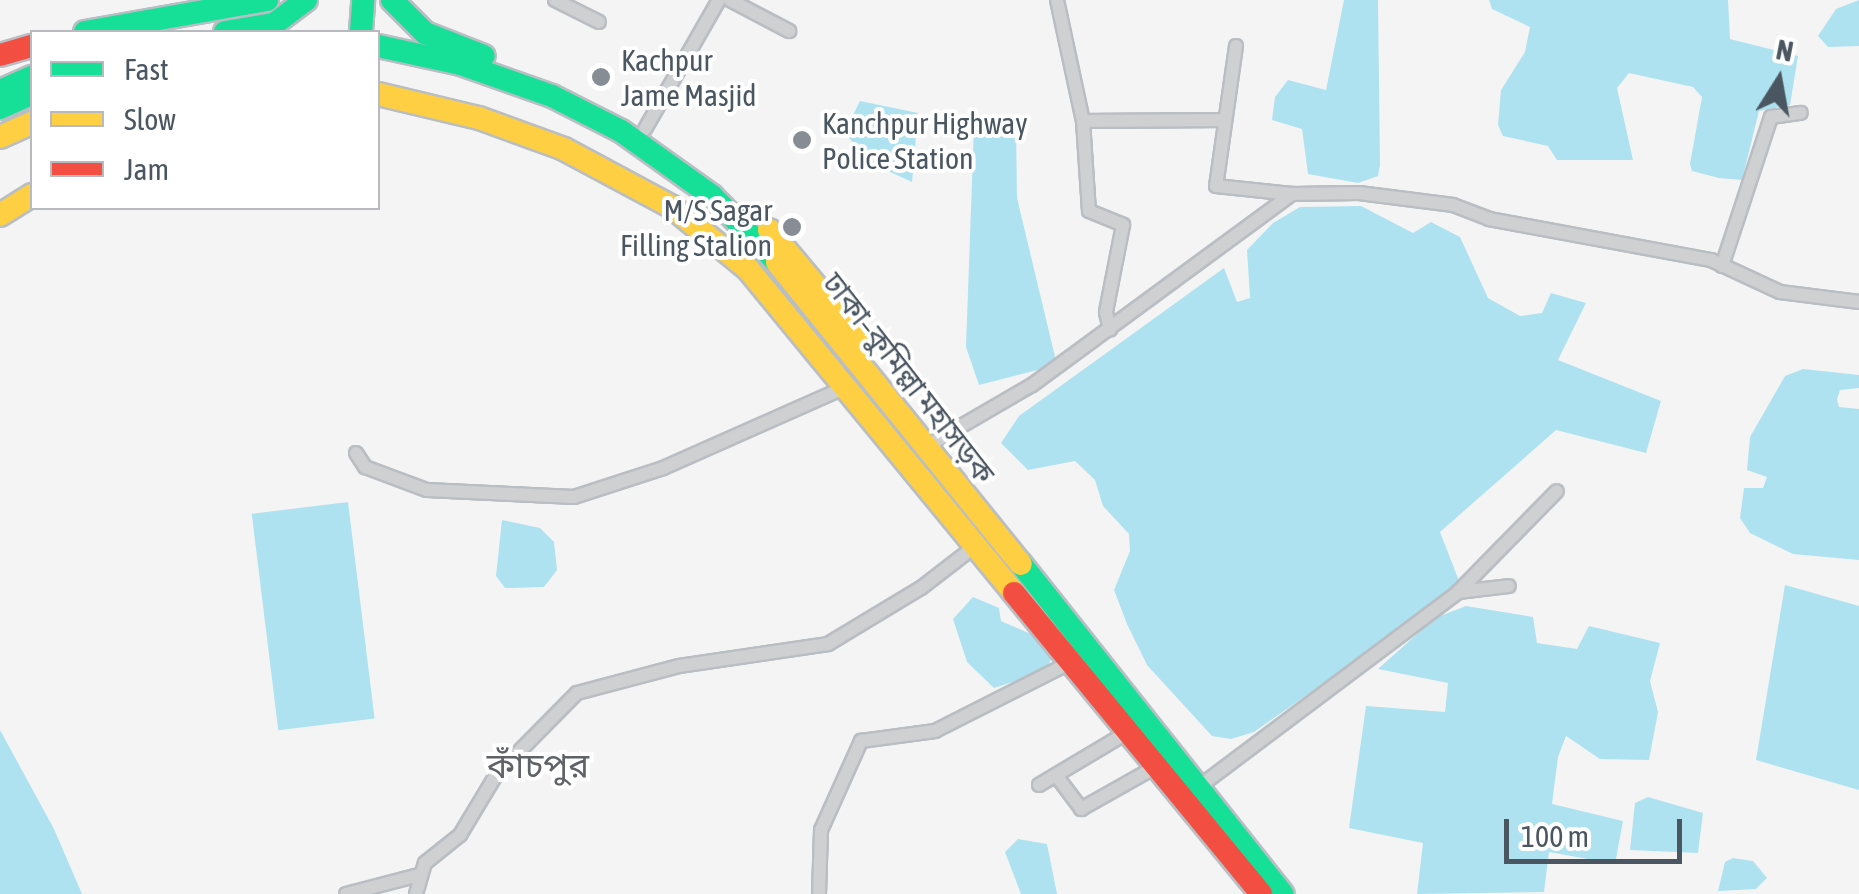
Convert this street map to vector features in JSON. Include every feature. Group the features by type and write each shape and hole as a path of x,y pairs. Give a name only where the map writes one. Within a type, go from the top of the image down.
{"highway":[{"path":"91,30 153,10 266,0"},
{"path":"237,30 274,24 306,0"},
{"path":"361,30 364,0"},
{"path":"392,0 413,25 440,41 538,75 645,128 710,176 810,272 858,334 873,375"},
{"name":"ঢাকা–কুমিল্লা মহাসড়ক","path":"380,46 493,74 588,113 684,174 768,251 873,375 1283,894"},
{"path":"0,55 30,47"},
{"path":"0,91 30,78"},
{"name":"ঢাকা–কুমিল্লা মহাসড়ক","path":"380,94 436,106 564,149 672,207 748,268 1261,894"},
{"path":"0,108 30,95"},
{"path":"380,108 436,106"},
{"path":"0,137 30,123"},
{"path":"0,216 30,196"}],"street":[{"path":"555,0 599,22"},
{"path":"645,128 718,0"},
{"path":"730,0 788,31"},
{"path":"1057,0 1083,121 1088,211 1124,225 1106,312 1110,330"},
{"path":"1236,46 1216,186 1292,194 1359,193 1454,205 1489,218 1652,245 1722,266 1780,292 1859,302"},
{"path":"1722,266 1771,117 1802,113"},
{"path":"1083,121 1225,120"},
{"path":"927,446 1110,330 1292,194"},
{"path":"356,453 365,466 427,490 574,497 663,468 848,386"},
{"path":"1200,786 1458,592 1557,491"},
{"path":"416,894 424,863 460,835 496,774 577,693 679,666 828,644 921,588 974,547"},
{"path":"1458,592 1509,586"},
{"path":"819,894 821,830 861,742 935,731 1071,662"},
{"path":"1039,785 1058,778 1128,732"},
{"path":"1058,778 1081,809 1156,766"},
{"path":"346,894 419,876"}],"water":[{"path":"1344,0 1378,0 1380,165 1378,176 1358,183 1308,174 1302,129 1272,120 1275,97 1288,80 1326,90"},
{"path":"1489,0 1728,0 1730,39 1798,56 1790,105 1759,111 1742,180 1719,178 1692,171 1690,164 1702,97 1693,87 1629,73 1617,88 1633,160 1557,160 1548,146 1503,136 1498,125 1501,90 1525,52 1530,27 1492,9"},
{"path":"1859,0 1859,46 1828,47 1818,36 1836,9"},
{"path":"860,101 918,113 912,182 875,165 844,133"},
{"path":"974,126 1016,129 1017,198 1057,365 979,385 966,347"},
{"path":"1361,206 1413,233 1431,222 1460,237 1488,298 1520,316 1542,313 1551,293 1586,303 1558,360 1661,401 1646,453 1556,430 1440,532 1461,586 1254,732 1231,739 1212,736 1147,665 1127,624 1114,590 1130,551 1129,534 1103,506 1095,480 1075,461 1028,470 1001,443 1019,416 1224,268 1237,302 1250,298 1247,250 1273,223 1300,207"},
{"path":"1803,369 1859,375 1859,388 1840,390 1837,399 1839,407 1859,409 1859,560 1793,554 1750,533 1740,518 1744,488 1763,488 1767,477 1747,470 1750,437 1785,376"},
{"path":"348,502 375,718 278,730 252,514"},
{"path":"502,520 540,528 554,542 557,570 544,587 505,588 496,576"},
{"path":"1785,585 1859,606 1859,790 1756,760"},
{"path":"973,597 999,608 1001,621 1049,642 1053,656 1044,672 994,688 967,662 953,619"},
{"path":"1466,606 1533,617 1537,643 1577,649 1589,626 1660,643 1650,681 1658,712 1649,760 1600,759 1566,736 1558,757 1552,804 1623,821 1615,864 1549,852 1544,892 1417,894 1423,843 1349,828 1366,706 1445,712 1448,683 1378,669 1435,618"},
{"path":"0,730 54,829 82,894 0,894"},
{"path":"1648,797 1703,813 1698,853 1630,850 1635,803"},
{"path":"1018,839 1047,844 1057,894 1021,894 1005,852"},
{"path":"1733,858 1753,861 1767,878 1756,889 1718,891 1725,862"}],"traffic: fast":[{"path":"96,30 267,0"},
{"path":"237,30 274,24 306,0"},
{"path":"361,30 363,0"},
{"path":"392,0 425,33 484,56"},
{"path":"380,46 461,64 552,96 621,131 712,196 777,262"},
{"path":"0,91 30,78"},
{"path":"0,108 30,95"},
{"path":"1021,564 1283,894"}],"traffic: slow":[{"path":"380,94 479,118 564,149 672,207 748,269 1014,593"},
{"path":"0,137 30,124"},
{"path":"0,215 30,196"},
{"path":"769,230 860,339"},
{"path":"777,262 1021,564"}],"traffic: jam":[{"path":"0,55 30,47"},
{"path":"1014,593 1261,894"}],"place":[{"name":"Kachpur Jame Masjid","path":"601,77"},
{"name":"Kanchpur Highway Police Station","path":"802,140"},
{"name":"M/S Sagar Filling Stalion","path":"792,227"}],"district":[{"name":"কাঁচপুর","path":"538,765"}]}
